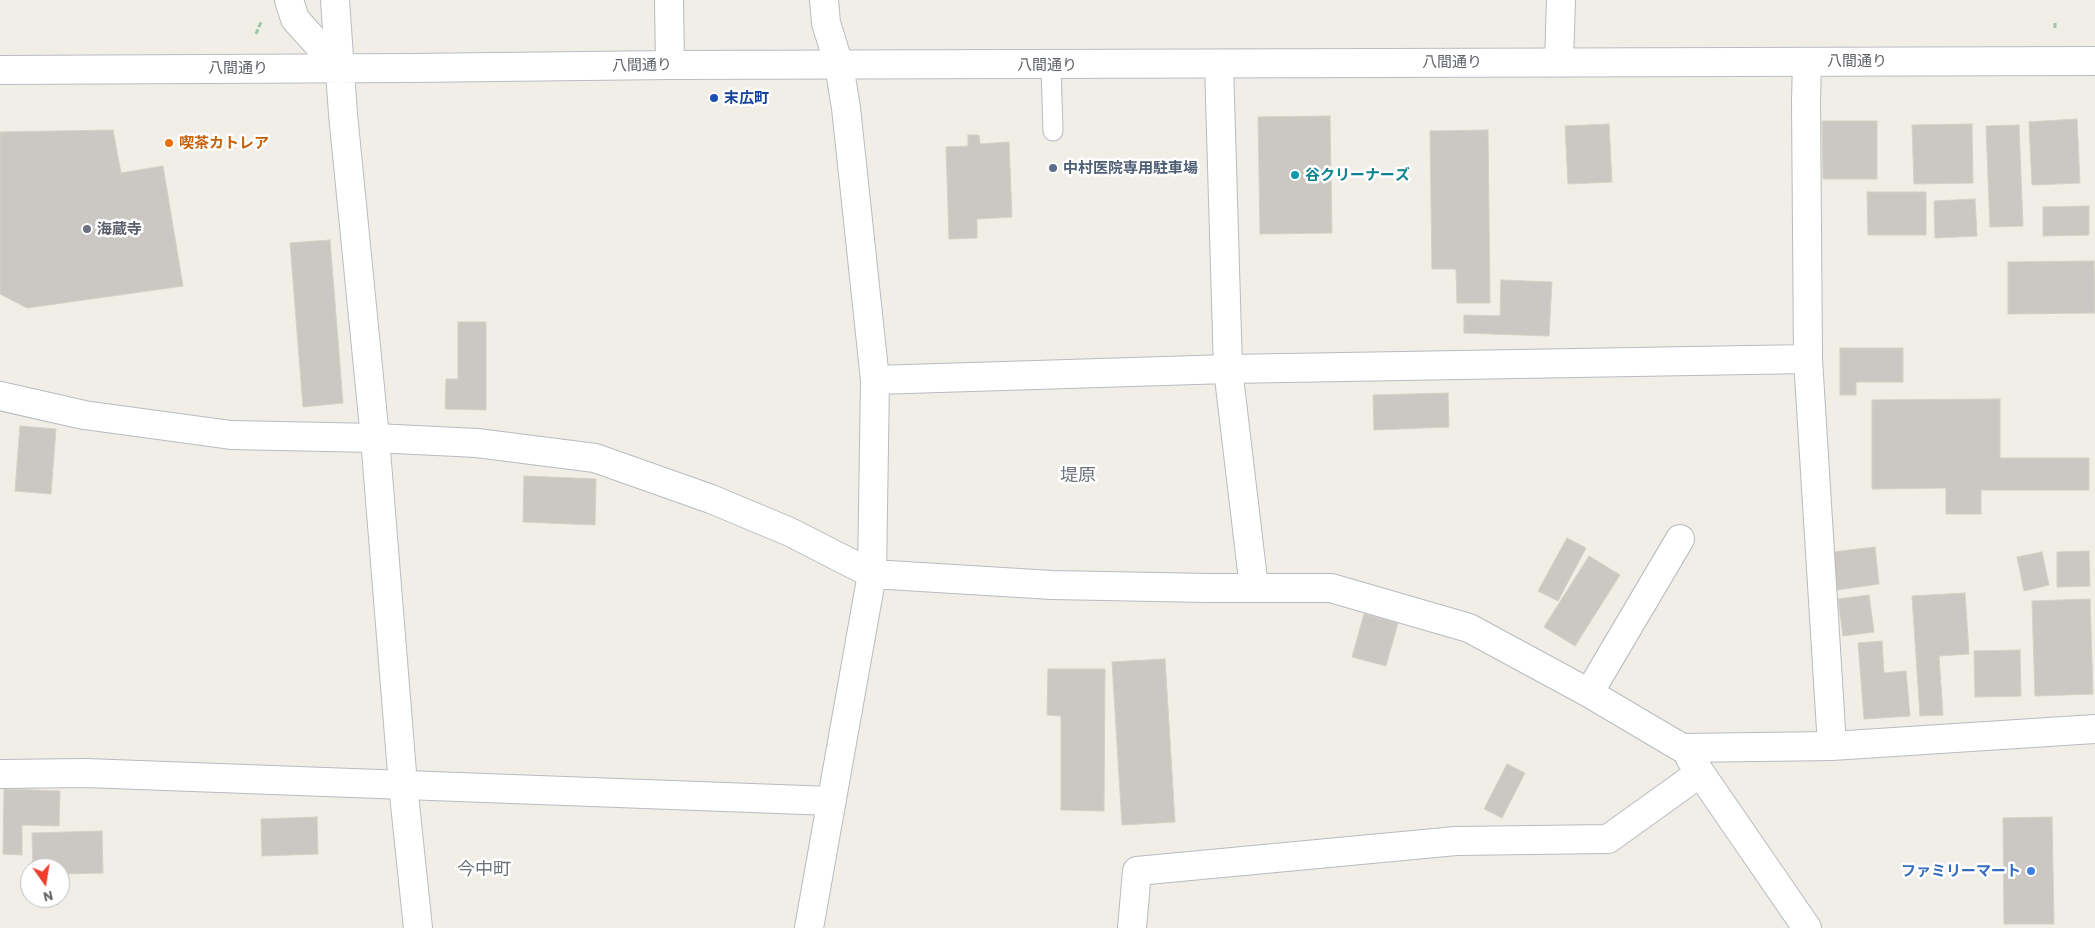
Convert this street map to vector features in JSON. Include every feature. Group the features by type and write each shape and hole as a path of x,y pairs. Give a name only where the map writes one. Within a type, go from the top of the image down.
{"street":[{"path":"289,0 294,19 340,69"},
{"path":"336,0 343,114 375,438 403,785 418,928"},
{"path":"669,0 670,65"},
{"path":"809,928 830,801 872,574 875,380 846,108 838,65 826,23 824,0"},
{"path":"1559,61 1561,0"},
{"name":"八間通り","path":"0,70 1559,61 2095,61"},
{"path":"1808,62 1806,101 1808,359 1832,746"},
{"path":"1219,64 1228,369 1254,588"},
{"path":"875,380 1228,369 1808,359"},
{"path":"0,396 84,415 231,435 375,438 477,443 595,458 711,499 790,532 872,574 1052,585 1331,588 1469,628 1589,693 1682,748 1807,928"},
{"path":"1589,693 1680,539"},
{"path":"1682,748 1832,746 2095,729"},
{"path":"0,774 86,773 830,801"},
{"path":"1132,928 1137,871 1456,841 1608,839 1700,773"}],"lane":[{"path":"1051,65 1052,131"}],"path":[{"path":"256,34 262,19"}],"building":[{"name":"谷クリーナーズ","path":"1330,116 1332,233 1260,234 1258,117"},
{"path":"2077,119 2080,183 2032,185 2029,122"},
{"path":"1822,121 1877,121 1877,179 1823,179"},
{"path":"1609,124 1612,182 1568,184 1565,126"},
{"path":"1972,124 1973,183 1914,184 1912,125"},
{"path":"2019,125 2023,226 1990,227 1986,126"},
{"name":"海蔵寺","path":"113,130 121,173 163,166 183,286 27,308 0,294 0,132"},
{"path":"1488,130 1490,303 1457,303 1456,269 1432,269 1430,131"},
{"path":"968,135 979,135 980,144 1009,142 1012,217 977,219 977,238 949,239 946,147 968,146"},
{"path":"1867,192 1926,192 1926,235 1868,235"},
{"path":"1975,199 1977,236 1935,238 1934,201"},
{"path":"2089,206 2089,235 2043,236 2043,207"},
{"path":"330,240 343,403 303,407 290,243"},
{"path":"2094,261 2095,313 2008,314 2008,262"},
{"path":"1501,280 1552,282 1549,336 1464,333 1464,315 1500,316"},
{"path":"458,322 486,322 486,410 445,409 446,379 458,379"},
{"path":"1840,348 1903,348 1903,382 1856,382 1856,395 1840,395"},
{"path":"1448,393 1449,427 1374,430 1373,395"},
{"path":"2000,399 2000,458 2089,458 2089,490 1981,490 1981,514 1946,514 1946,488 1872,489 1872,400"},
{"path":"20,426 56,429 51,494 15,491"},
{"path":"524,476 596,479 595,525 523,522"},
{"path":"1567,538 1586,548 1558,601 1538,591"},
{"path":"1875,547 1879,584 1837,590 1833,552"},
{"path":"2089,551 2090,586 2057,587 2057,552"},
{"path":"2042,552 2049,585 2024,591 2017,557"},
{"path":"1589,556 1620,575 1575,646 1544,627"},
{"path":"1965,593 1969,654 1939,656 1943,715 1920,716 1912,596"},
{"path":"1869,595 1874,632 1843,636 1838,599"},
{"path":"2090,599 2093,694 2035,696 2032,601"},
{"path":"1364,614 1398,623 1386,666 1352,657"},
{"path":"1882,641 1884,673 1906,671 1910,716 1864,719 1858,643"},
{"path":"2020,650 2021,696 1975,697 1974,651"},
{"path":"1165,659 1175,822 1122,825 1112,662"},
{"path":"1048,669 1105,669 1104,811 1061,810 1061,716 1047,715"},
{"path":"1507,764 1525,773 1502,818 1484,809"},
{"path":"4,789 60,791 59,826 22,825 22,855 3,854"},
{"path":"317,817 318,854 262,856 261,819"},
{"path":"2052,817 2054,924 2004,924 2003,818"},
{"path":"102,831 103,873 70,874 70,858 33,858 32,833"}],"place":[{"name":"末広町","path":"714,98"},
{"name":"喫茶カトレア","path":"169,143"},
{"name":"中村医院専用駐車場","path":"1053,168"},
{"name":"谷クリーナーズ","path":"1295,175"},
{"name":"海蔵寺","path":"87,229"},
{"name":"ファミリーマート","path":"2031,871"}],"district":[{"name":"堤原","path":"1078,475"},
{"name":"今中町","path":"484,869"}]}
